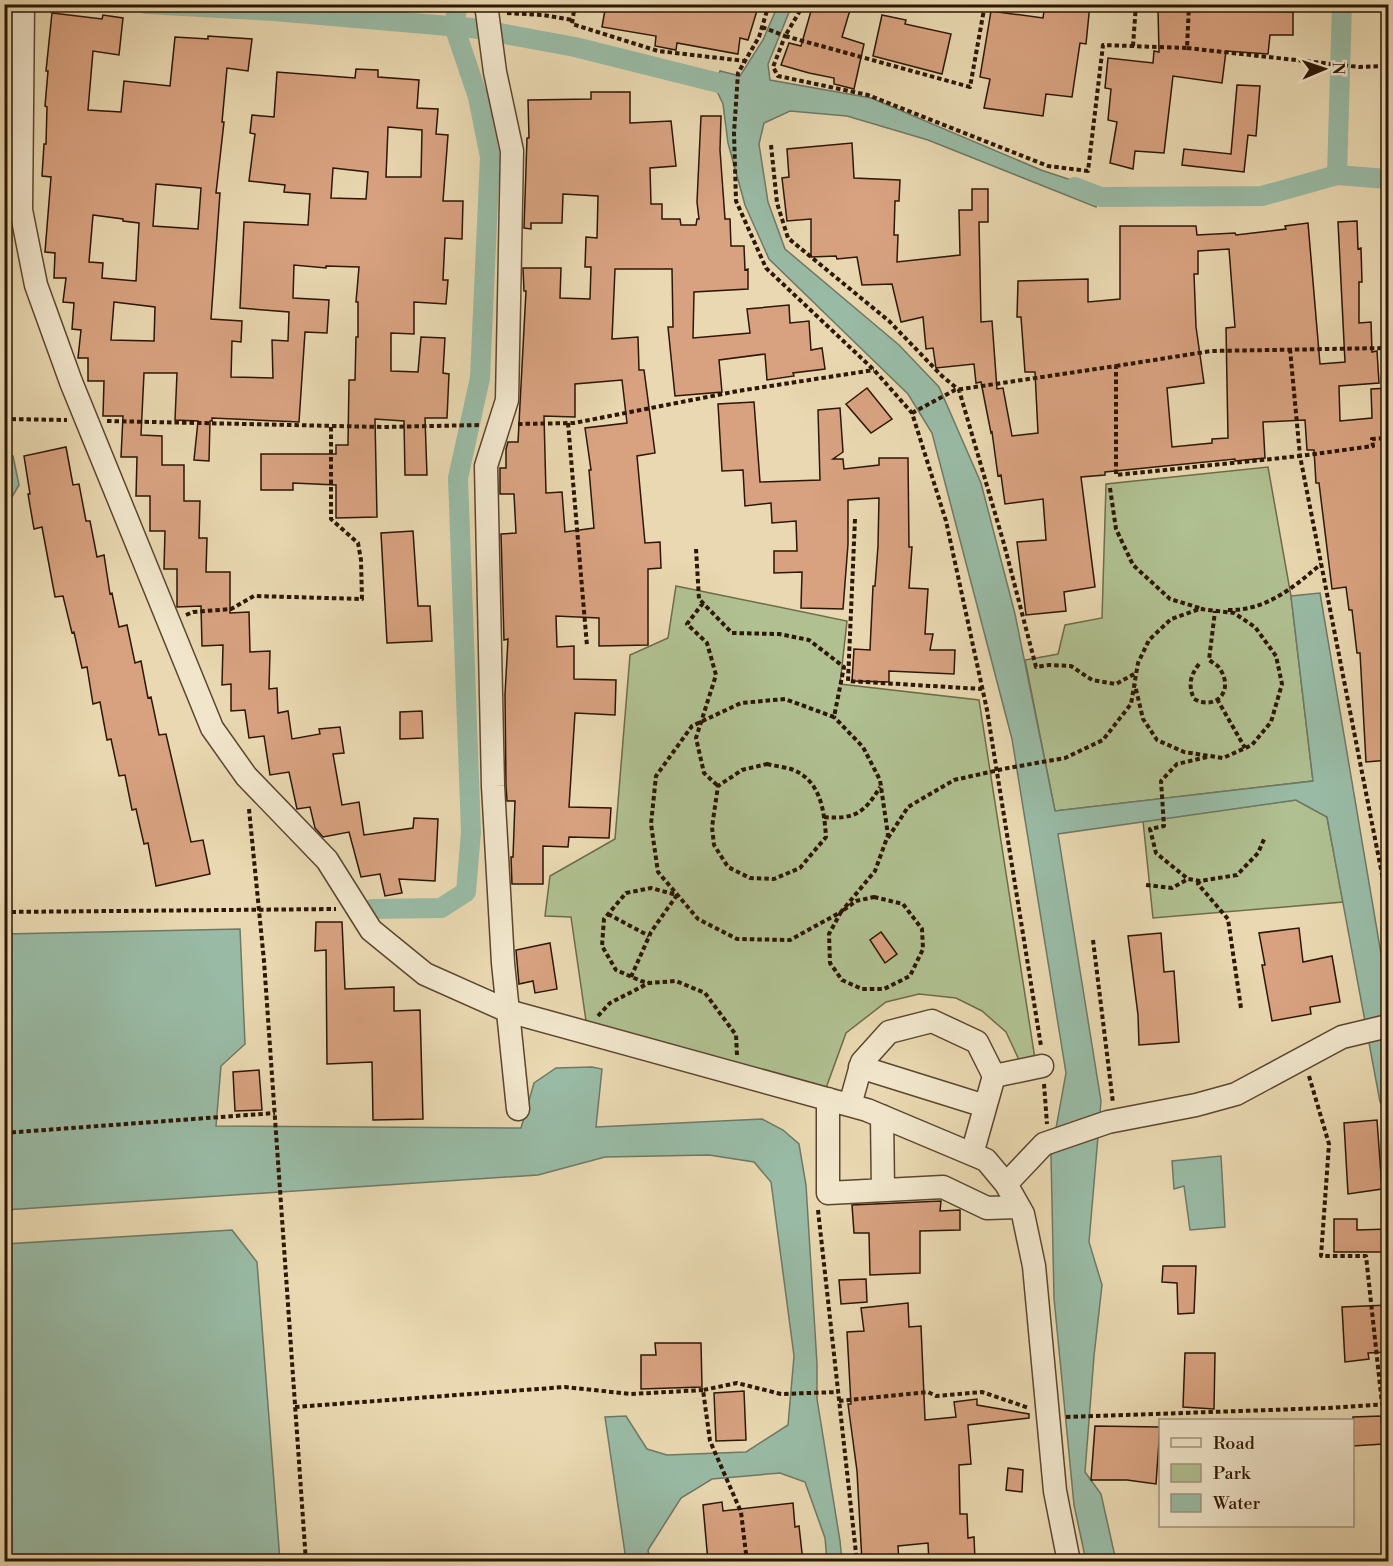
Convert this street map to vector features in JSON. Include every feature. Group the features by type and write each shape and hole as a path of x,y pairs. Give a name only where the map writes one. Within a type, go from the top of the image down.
{"street":[{"path":"23,4 21,210 36,285 86,420 212,728 246,776 327,860 371,930 426,974 508,1011 850,1105 986,1160 1006,1184 1023,1214 1034,1266 1039,1413 1069,1562"},
{"path":"487,8 495,72 512,151 507,400 486,466 493,786 508,1011 518,1109"},
{"path":"850,1105 862,1062 889,1032 932,1021 977,1042 994,1076 972,1154"},
{"path":"1006,1184 1044,1144 1112,1121 1196,1105 1236,1094 1342,1037 1389,1026"},
{"path":"994,1076 1042,1066"},
{"path":"860,1068 986,1106"},
{"path":"828,1099 828,1193 943,1187 987,1208 1019,1207"},
{"path":"882,1116 884,1190"}],"path":[{"path":"420,4 487,8 573,20"},
{"path":"574,4 572,24 658,51 745,61"},
{"path":"769,4 759,37 738,73 734,133 736,201 766,268 874,370 912,413 946,521 982,689 1052,1141"},
{"path":"804,4 785,36 773,67 778,76 868,95 1048,166 1088,171 1103,45 1187,48 1359,67 1389,66"},
{"path":"762,27 785,36 970,87 986,4"},
{"path":"1133,46 1136,4"},
{"path":"1187,48 1190,4"},
{"path":"771,145 777,203 788,238 889,321 942,376 959,390 1004,544 1036,667 1071,666 1092,680 1116,684 1137,673"},
{"path":"912,413 959,390 1211,351 1389,348"},
{"path":"1290,349 1300,456 1389,905"},
{"path":"1116,366 1116,475 1300,456 1372,446 1372,439 1389,438"},
{"path":"4,419 86,420"},
{"path":"568,423 587,646"},
{"path":"168,621 193,612 231,609 254,596 362,598 358,543 331,519 331,426"},
{"path":"1110,488 1116,529 1133,565 1170,599 1208,610 1236,611 1265,604 1292,589 1321,564"},
{"path":"855,519 848,681 982,689"},
{"path":"696,549 699,599 732,633 779,634 809,640 844,667 834,717"},
{"path":"703,603 687,624 707,643 716,675 696,738 704,773 718,786"},
{"path":"885,844 908,807 954,780 1065,758 1103,740 1131,704 1138,663 1149,640 1172,619 1200,609 1234,613 1255,627 1276,656 1281,684 1271,722 1252,745 1224,758 1184,752 1157,740 1143,719 1135,686"},
{"path":"1199,664 1193,672 1189,688 1194,699 1204,704 1214,703 1223,694 1225,680 1220,668 1209,660 1215,611"},
{"path":"834,717 785,699 741,703 692,726 656,776 651,824 658,872 698,919 737,939 790,940 841,912 856,901 874,897 903,904 922,929 922,949 910,976 884,989 862,989 842,980 830,963 829,934 841,912 875,871 888,835 880,780 863,747 834,717"},
{"path":"1217,699 1245,748"},
{"path":"1211,756 1177,764 1161,781 1164,826 1150,829 1156,853 1188,879 1200,881 1237,875 1258,853 1265,837"},
{"path":"767,764 792,769 811,781 824,809 824,818 825,837 800,868 774,879 750,878 728,867 714,845 712,827 718,786 742,770 767,764"},
{"path":"246,776 275,1113 306,1562"},
{"path":"824,818 851,816 868,807 881,786"},
{"path":"1146,885 1172,888 1188,879"},
{"path":"1200,881 1198,884 1228,920 1241,1008"},
{"path":"677,895 651,888 626,892 604,920 602,946 616,970 631,977 650,983 676,981 705,993 736,1035 738,1074"},
{"path":"631,977 649,936 677,895"},
{"path":"4,912 358,909"},
{"path":"608,914 649,936"},
{"path":"1093,940 1112,1121"},
{"path":"590,1033 595,1019 610,1003 650,983"},
{"path":"1304,1058 1329,1144 1321,1256 1365,1256 1382,1404"},
{"path":"4,1133 275,1113"},
{"path":"828,1193 816,1194 857,1562"},
{"path":"295,1407 565,1387 631,1394 703,1390 737,1383 781,1394 838,1392"},
{"path":"703,1390 710,1441 741,1512 747,1562"},
{"path":"839,1401 928,1392 936,1396 982,1392 1039,1413 1328,1408 1389,1404"},
{"path":"664,1555 666,1562"}],"green space":[{"path":"1268,467 1291,596 1313,781 1055,811 1025,660 1058,654 1065,625 1102,618 1106,484"},
{"path":"676,586 847,621 840,684 979,700 1035,1059 1020,1062 1006,1032 982,1011 956,998 919,994 886,1002 846,1033 826,1088 586,1021 571,917 545,916 550,876 615,839 630,655 668,638"},
{"path":"1296,800 1327,817 1343,902 1153,918 1143,821"}],"water":[{"path":"778,5 792,5 768,64 770,80 871,98 1041,170 1101,190 1096,207 928,140 847,116 790,111 764,123 759,144 768,202 785,249 899,345 939,387 981,483 1015,614 1055,811 1313,781 1291,596 1320,593 1388,995 1388,1113 1380,1102 1327,817 1296,800 1058,834 1101,1101 1089,1242 1102,1285 1085,1472 1101,1494 1116,1561 1086,1561 1074,1505 1054,1298 1051,1156 1066,1073 1012,739 932,433 908,394 769,259 745,205 728,143 723,104 715,87 720,71 740,76 763,40"},
{"path":"13,456 19,485 12,497 5,503 5,457"},
{"path":"240,929 245,1044 221,1066 216,1126 521,1128 534,1083 556,1068 592,1067 602,1069 596,1127 762,1119 783,1130 799,1144 806,1185 817,1399 842,1561 827,1561 825,1538 805,1482 780,1473 712,1479 681,1498 648,1550 650,1561 626,1560 605,1417 626,1416 647,1449 667,1455 746,1452 788,1425 794,1356 771,1182 754,1162 709,1155 605,1157 538,1175 5,1210 5,934"},
{"path":"1221,1156 1225,1227 1190,1230 1184,1186 1174,1189 1172,1161"},
{"path":"232,1230 257,1262 280,1561 5,1561 5,1244"}],"building":[{"path":"606,4 759,4 748,40 740,38 738,54 677,43 676,50 655,46 656,36 602,27"},
{"path":"813,4 829,4 850,10 842,37 864,44 854,89 834,84 834,78 781,65 789,43 801,46"},
{"path":"1045,4 1090,4 1086,44 1080,43 1072,97 1046,94 1043,116 984,108 990,79 980,77 991,11 1043,18"},
{"path":"1202,4 1258,4 1258,11 1293,12 1293,35 1270,35 1268,54 1226,51 1222,83 1173,76 1164,153 1135,151 1133,169 1110,163 1117,122 1108,120 1111,89 1105,88 1108,58 1153,63 1154,51 1159,52 1158,10 1202,9"},
{"path":"52,13 102,19 103,15 123,18 119,55 93,51 88,110 121,112 124,81 170,86 175,37 208,39 208,36 252,39 248,71 227,68 216,193 220,193 211,319 242,321 241,342 232,341 231,377 273,378 272,340 288,341 289,312 240,308 244,222 308,225 310,194 284,192 285,185 249,181 255,134 250,133 252,115 274,117 277,72 355,78 356,69 378,70 378,77 419,80 417,108 438,109 436,134 448,135 443,201 463,201 462,239 445,238 443,280 448,280 446,304 414,302 414,334 391,333 391,371 418,372 421,337 445,338 443,373 449,374 447,418 425,418 427,475 405,475 404,421 375,419 377,517 336,518 336,485 293,483 293,490 261,490 261,454 336,454 336,445 348,445 349,380 355,380 356,337 358,337 358,302 356,302 359,267 326,266 326,268 294,265 293,298 329,300 327,333 305,332 299,422 212,418 209,461 194,460 198,421 175,420 177,373 144,373 141,435 162,436 162,465 184,465 184,501 200,501 199,538 207,538 206,572 230,572 230,613 249,612 250,652 270,651 269,689 277,688 278,713 288,711 292,739 320,734 319,729 340,727 344,753 333,754 342,805 359,802 364,835 413,828 414,818 438,819 435,881 399,879 402,893 385,896 380,874 361,877 349,832 323,837 315,828 310,807 297,809 289,772 270,775 264,736 249,738 245,710 231,711 231,684 222,685 223,645 202,646 201,606 177,607 177,569 164,569 165,531 150,531 150,496 136,496 137,457 121,457 123,416 103,416 104,381 88,381 88,358 78,358 81,330 72,329 74,303 63,302 66,278 54,278 55,253 45,252 51,177 42,176 44,144 46,144 47,107 45,106 48,71 46,71","holes":["388,127 422,130 421,177 386,177","333,168 368,172 366,199 331,198","156,184 201,188 198,229 153,226","93,215 139,223 136,281 102,278 103,263 89,262","114,302 155,307 154,341 111,340"]},
{"path":"882,15 906,20 905,24 951,34 942,74 873,56"},
{"path":"1237,85 1260,86 1256,136 1248,135 1244,172 1182,165 1184,149 1231,154"},
{"path":"591,92 630,92 630,123 671,121 676,166 650,168 651,204 662,204 662,219 680,219 681,225 696,225 699,219 697,202 701,116 721,116 720,150 725,219 730,219 731,246 744,246 745,270 748,269 748,289 694,292 693,338 750,333 747,309 789,305 790,323 809,321 811,350 822,348 825,369 793,373 794,376 767,380 765,354 719,360 722,392 675,396 668,327 673,327 672,269 615,269 612,339 638,337 639,370 644,370 655,453 637,456 645,543 660,542 661,568 648,569 648,645 599,646 599,618 556,616 557,647 574,646 574,679 616,680 615,715 575,713 569,807 611,808 609,838 569,837 568,847 543,846 543,884 512,884 511,857 513,857 515,801 507,801 506,785 505,695 508,639 504,640 501,534 516,533 514,494 500,494 500,468 506,468 508,442 518,442 526,291 524,291 523,268 561,268 560,298 590,299 591,267 585,267 586,237 597,238 598,196 563,194 562,223 531,223 531,229 524,228 527,138 529,138 528,100 591,99","holes":["622,380 627,423 585,428 591,470 589,470 594,528 565,532 562,492 546,493 544,416 575,417 575,384"]},
{"path":"852,143 854,178 900,180 899,201 895,201 894,235 898,235 897,262 960,255 959,210 972,210 972,189 988,189 988,222 979,222 981,322 992,321 997,389 1003,388 1012,436 1038,433 1035,372 1025,372 1021,317 1017,317 1018,281 1088,279 1088,302 1120,299 1120,226 1196,226 1197,235 1235,233 1236,235 1286,229 1285,226 1308,223 1320,364 1345,362 1338,222 1357,221 1362,282 1359,282 1359,323 1371,322 1372,352 1377,351 1379,383 1339,386 1340,421 1372,418 1371,389 1389,388 1389,501 1386,501 1389,543 1386,543 1389,565 1389,760 1366,762 1360,653 1357,653 1352,610 1349,610 1346,587 1332,589 1319,483 1316,483 1314,450 1307,450 1305,420 1263,422 1265,458 1105,472 1105,475 1081,477 1095,587 1064,592 1066,611 1026,615 1017,542 1046,540 1043,499 1005,504 981,382 976,383 974,364 936,368 933,348 926,349 923,317 901,322 892,284 862,285 857,257 837,259 836,256 811,257 811,219 787,221 782,178 789,177 787,149","holes":["1229,249 1235,327 1226,328 1228,438 1212,439 1212,443 1172,447 1167,388 1204,383 1196,327 1194,274 1198,274 1198,251"]},
{"path":"867,388 892,419 871,433 846,404"},
{"path":"754,402 760,482 820,480 818,410 840,408 843,452 833,459 843,459 844,469 879,465 879,458 908,458 909,547 912,547 909,588 928,589 925,634 933,634 930,650 955,650 954,674 889,671 889,682 852,681 854,649 870,650 873,586 875,586 878,546 879,498 848,500 848,544 843,609 801,608 802,572 774,573 774,551 797,551 796,521 772,523 771,503 745,506 743,470 722,471 718,404"},
{"path":"66,447 73,485 79,484 86,521 90,521 97,557 104,555 110,594 112,593 119,627 127,625 135,663 141,661 148,698 151,697 159,735 166,734 191,842 203,840 210,874 156,886 148,843 144,844 136,809 132,810 125,775 119,776 111,739 107,740 100,702 93,704 87,667 82,668 63,596 55,597 42,527 34,529 24,456"},
{"path":"413,531 418,606 430,606 432,641 387,643 381,533"},
{"path":"422,711 423,738 400,739 400,712"},
{"path":"316,922 342,922 345,989 394,987 394,1011 420,1010 423,1119 373,1120 372,1062 327,1064 326,950 315,951"},
{"path":"1299,928 1303,962 1332,956 1340,1002 1310,1007 1311,1014 1272,1021 1259,933"},
{"path":"881,932 897,954 885,963 870,940"},
{"path":"1161,933 1164,972 1174,971 1179,1042 1139,1045 1138,1015 1128,936"},
{"path":"550,943 557,989 535,993 533,981 519,984 516,950"},
{"path":"259,1070 262,1110 235,1111 233,1072"},
{"path":"1377,1120 1382,1189 1348,1194 1344,1123"},
{"path":"941,1201 940,1211 960,1210 960,1230 920,1231 920,1273 870,1275 869,1233 854,1233 852,1205"},
{"path":"1334,1219 1357,1219 1357,1230 1389,1229 1389,1252 1334,1252"},
{"path":"1163,1266 1196,1266 1194,1313 1178,1314 1177,1283 1162,1282"},
{"path":"866,1279 867,1302 841,1304 839,1280"},
{"path":"908,1303 909,1327 921,1326 925,1420 956,1417 954,1402 977,1399 977,1405 1029,1414 1029,1418 968,1425 971,1464 959,1465 960,1514 967,1514 968,1538 974,1537 975,1560 929,1562 928,1543 898,1546 899,1562 862,1562 857,1471 848,1404 851,1404 847,1332 864,1331 861,1308"},
{"path":"1389,1305 1389,1352 1368,1353 1369,1359 1345,1362 1342,1307"},
{"path":"655,1343 701,1343 702,1387 641,1389 641,1355 656,1355"},
{"path":"1185,1353 1215,1353 1214,1409 1183,1407"},
{"path":"744,1391 746,1440 716,1441 714,1393"},
{"path":"1381,1416 1383,1444 1354,1446 1353,1417"},
{"path":"1095,1426 1159,1427 1156,1484 1127,1480 1091,1480"},
{"path":"1008,1468 1023,1470 1022,1492 1006,1490"},
{"path":"722,1502 723,1511 793,1503 795,1527 799,1526 803,1562 708,1562 703,1505"}],"waterway":[{"path":"146,4 274,11 472,28 575,47 743,89"},
{"path":"372,909 441,908 466,892 471,832 458,478 480,378 490,157 478,97 454,26 458,4"},
{"path":"1342,4 1337,175 1388,179"},
{"path":"1075,187 1101,197 1262,196 1337,175"}]}
